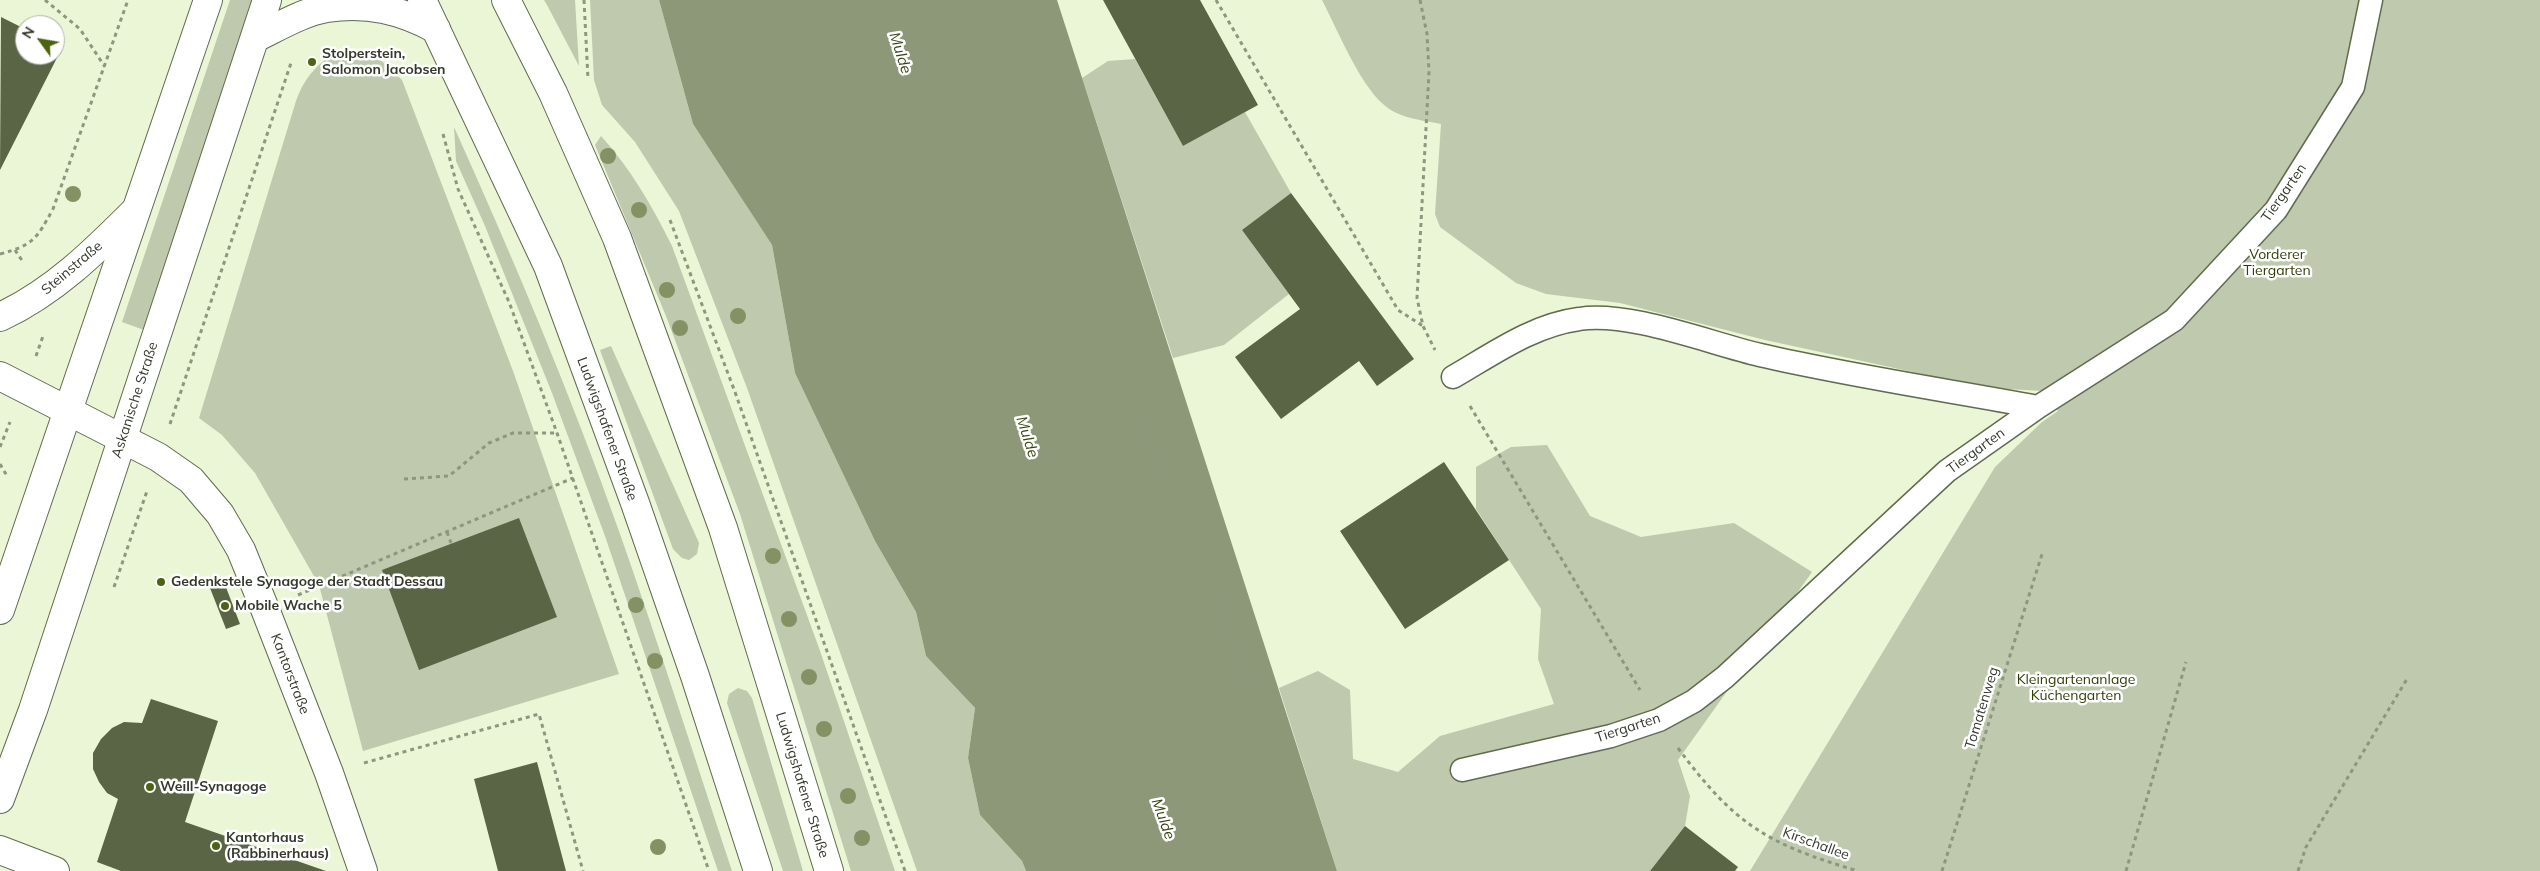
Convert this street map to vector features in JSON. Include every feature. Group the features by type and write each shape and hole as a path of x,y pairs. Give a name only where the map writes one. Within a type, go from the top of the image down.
{"main road":[{"path":"0,610 208,0"},
{"name":"Askanische Straße","path":"0,799 33,710 267,0"},
{"name":"Ludwigshafener Straße","path":"422,0 548,266 638,512 695,676 758,871"},
{"name":"Ludwigshafener Straße","path":"506,0 553,93 617,238 723,528 829,871"},
{"path":"255,38 326,8 393,10 436,29"},
{"name":"Steinstraße","path":"0,317 36,298 63,278 136,210"},
{"path":"0,376 122,438"},
{"name":"Kantorstraße","path":"122,438 158,457 191,480 220,514 241,550 329,773 362,871"},
{"path":"0,850 55,871"}],"lane":[{"name":"Tiergarten","path":"1462,770 1611,736 1658,720 1694,701 1725,677 1947,471 2038,407 2174,320 2276,210 2352,87 2371,0"},
{"path":"1453,377 1521,338 1552,325 1579,318 1602,317 1628,320 1761,355 2038,407"}],"path":[{"path":"44,0 80,29 105,67"},
{"path":"0,254 15,250 37,238 53,209 128,0"},
{"path":"584,0 588,84"},
{"path":"1216,0 1398,310 1423,326"},
{"path":"121,568 286,77"},
{"path":"442,127 458,189 509,302 558,433 709,871"},
{"path":"670,220 735,392 905,871"},
{"path":"1140,415 1166,481"},
{"path":"404,479 449,476 489,443 513,433 558,433"},
{"path":"265,609 573,478"},
{"path":"447,532 451,544"},
{"name":"Tomatenweg","path":"1942,871 2042,551"},
{"path":"1218,602 1253,693"},
{"path":"2126,871 2186,662"},
{"path":"2298,871 2306,847 2407,679"},
{"path":"329,773 539,714 583,871"},
{"name":"Kirschallee","path":"1658,720 1700,777 1743,821 1767,837 1810,857 1858,871"}],"green space":[{"path":"230,0 255,0 144,330 122,322"},
{"path":"544,0 575,0 579,66 547,5"},
{"path":"590,0 659,0 693,124 772,245 795,373 875,541 916,612 926,656 975,708 968,758 980,815 1022,861 1026,871 917,871 747,388 679,211 635,142 602,105 594,80"},
{"name":"Vorderer Tiergarten","path":"1322,0 2540,0 2540,871 1750,871 1995,467 2042,422 2058,411 2043,391 2008,389 1936,377 1765,340 1620,303 1546,294 1516,283 1440,227 1435,214 1441,124 1418,120 1389,109 1374,95 1357,70"},
{"path":"345,49 370,54 402,80 513,371 619,674 363,751 319,585 255,473 222,435 199,418 296,101 314,69 328,58"},
{"path":"1135,59 1183,146 1245,112 1291,193 1242,230 1289,294 1224,345 1173,358 1082,78 1108,61"},
{"path":"454,127 541,328 582,430 649,618 732,871 718,871 605,536 552,393 485,226 456,161"},
{"path":"601,136 622,161 640,188 672,246 819,648 895,871 851,871 740,514 666,316 595,145"},
{"path":"611,346 699,543 697,554 689,560 682,558 673,549 600,350"},
{"path":"1547,445 1590,516 1641,537 1734,523 1812,572 1678,760 1690,796 1685,826 1650,871 1337,871 1279,688 1318,671 1350,690 1353,759 1398,772 1440,736 1554,704 1538,659 1541,609 1476,509 1476,467 1511,447"},
{"path":"738,688 747,691 752,698 803,871 783,871 727,703 729,694"}],"water":[{"name":"Mulde","path":"659,0 1057,0 1337,871 1026,871 1022,861 980,815 968,758 975,708 926,656 916,612 875,541 795,373 772,245 693,124"}],"building":[{"path":"1103,0 1200,0 1258,105 1183,146"},
{"path":"1,17 15,24 15,65 53,65 0,170"},
{"path":"1291,193 1414,359 1377,386 1359,361 1281,419 1235,357 1300,309 1242,230"},
{"path":"1444,462 1509,560 1405,629 1340,531"},
{"path":"519,518 557,617 419,670 382,570"},
{"name":"Mobile Wache 5","path":"224,582 240,624 226,629 210,588"},
{"name":"Weill-Synagoge","path":"151,699 218,721 185,822 326,871 121,871 97,862 118,799 107,793 99,782 93,769 93,753 101,739 112,728 124,722 142,723"},
{"path":"537,762 566,871 498,871 474,779"},
{"path":"1685,826 1738,867 1735,871 1650,871"}],"place":[{"name":"Stolperstein, Salomon Jacobsen","path":"312,62"},
{"name":"Gedenkstele Synagoge der Stadt Dessau","path":"161,582"},
{"name":"Mobile Wache 5","path":"225,606"},
{"name":"Weill-Synagoge","path":"150,787"},
{"name":"Kantorhaus (Rabbinerhaus)","path":"216,846"}],"park label":[{"name":"Kleingartenanlage Küchengarten","path":"2076,688"}]}
